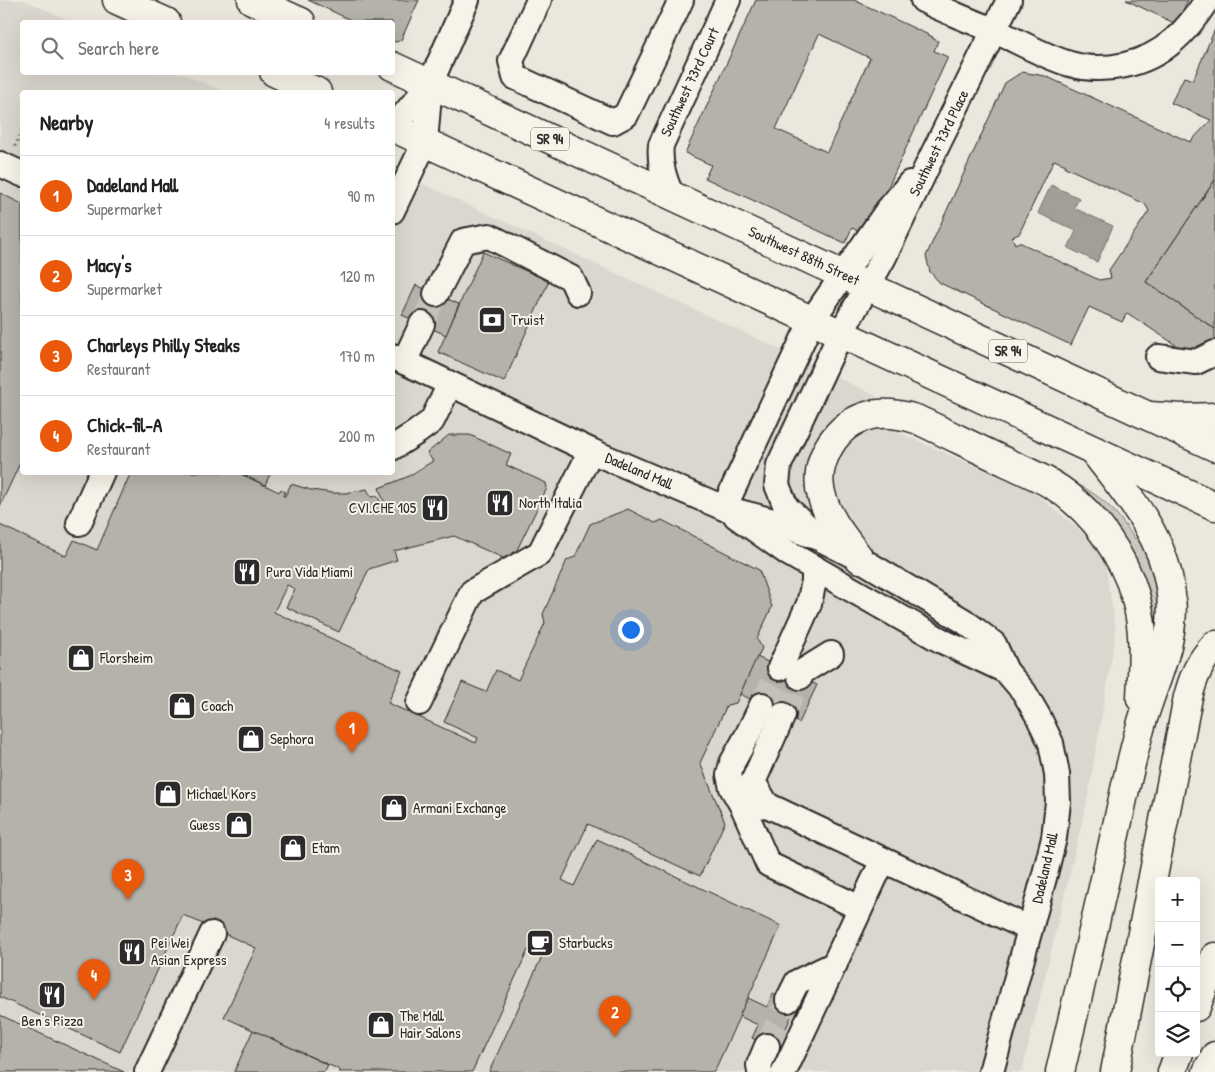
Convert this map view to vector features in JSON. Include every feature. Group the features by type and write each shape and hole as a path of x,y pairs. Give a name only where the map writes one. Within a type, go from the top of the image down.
{"main road":[{"path":"117,0 162,20"},
{"path":"256,1 297,20"},
{"name":"Southwest 88th Street","path":"395,67 1215,446"},
{"path":"280,75 313,90"},
{"path":"395,129 1215,506"},
{"path":"860,559 832,521 821,496 819,477 823,460 831,443 843,428 863,417 882,413 902,415 916,419 1048,482 1072,499 1088,514 1120,559 1132,584 1139,612 1143,647 1140,728"},
{"path":"1149,416 1215,417"},
{"path":"1060,1072 1140,728 1166,654 1172,618 1168,574 1150,528 1093,450"},
{"path":"1115,1072 1188,697 1197,670 1215,644"},
{"path":"1200,996 1215,957"},
{"path":"1208,1072 1215,1056"},
{"path":"1172,1072 1178,1057"}],"street":[{"path":"395,126 430,84 467,0"},
{"path":"539,0 511,61 515,77 613,122 626,115 681,0"},
{"name":"Southwest 73rd Court","path":"671,194 662,173 661,145 728,0"},
{"path":"923,0 1070,64 1096,69 1111,68 1136,61 1161,50 1174,41 1207,0"},
{"name":"Southwest 73rd Place","path":"868,286 884,257 1009,0"},
{"path":"395,205 425,142 430,84"},
{"path":"724,508 812,320 886,211 933,154"},
{"path":"7,156 20,172"},
{"path":"436,294 463,241 489,236 572,278 578,293"},
{"path":"821,539 786,507 777,485 779,465 841,333 868,286"},
{"path":"398,359 422,324"},
{"path":"1158,357 1196,362 1215,354"},
{"name":"Dadeland Mall","path":"398,359 591,451 724,508 770,520 821,539 860,559 964,620 994,644 1006,672 1024,692 1051,743 1057,774 1058,802 1054,838 991,1072"},
{"path":"395,446 432,421 450,384"},
{"path":"419,703 472,592 540,553 591,451"},
{"path":"79,523 101,475"},
{"name":"Dadeland Mall","path":"724,508 788,553 942,641 1006,672"},
{"path":"814,567 814,581 809,604 790,673 802,672 831,654"},
{"path":"762,705 732,763 730,775 732,788 743,807 768,864 860,908"},
{"path":"767,806 753,782 783,715"},
{"path":"743,807 767,806 1030,929"},
{"path":"784,1072 883,860"},
{"path":"147,1072 212,934"},
{"path":"788,1000 796,982 835,964"},
{"path":"760,1072 758,1065 767,1046"}],"path":[{"path":"7,156 20,133"}],"shaded area":[{"path":"0,0 24,0 69,20 20,20 20,75 186,75 220,90 20,90 20,475 395,475 395,171 758,339 876,396 895,431 1032,491 1103,549 1116,632 1088,797 1022,1072 0,1072"},
{"path":"1051,185 1079,198 1074,208 1113,226 1097,262 1068,248 1076,231 1038,213"},
{"path":"1057,474 1086,489 1105,503 1118,515 1135,539 1142,535 1155,563 1161,632 1155,632"}],"building":[{"path":"308,0 419,0 401,40 396,42 395,20 351,20"},
{"path":"756,0 854,0 933,37 938,41 934,51 948,57 866,235 852,228 845,243 705,178 711,165 685,153","holes":["819,34 870,58 827,152 776,129"]},
{"path":"1126,0 1188,0 1176,24"},
{"path":"1215,29 1215,180 1146,282 1215,329 1215,340 1195,355 1185,351 1127,313 1122,322 1089,307 1071,345 940,283 930,272 926,256 1005,83 1022,72 1045,76 1190,142 1211,120 1171,103 1184,77 1193,80","holes":["1054,160 1066,165 1065,167 1145,204 1149,211 1109,270 1111,278 1099,280 1019,242 1015,244 1012,237 1019,234"]},
{"path":"1215,180 1215,329 1146,282"},
{"path":"0,193 20,203 20,463 0,506"},
{"name":"Truist","path":"483,252 549,281 504,382 438,352"},
{"path":"416,285 459,304 446,335 402,315"},
{"path":"449,435 470,435 511,454 506,465 546,483 547,488 515,554 503,558 454,536 394,551 397,560 369,569 339,632 286,607 295,589 287,585 274,612 402,671 388,703 476,743 478,738 444,722 462,682 486,692 496,670 518,680 545,623 543,614 567,560 575,557 590,524 628,509 655,523 662,520 759,570 772,607 757,639 762,648 736,703 727,705 700,763 725,822 700,876 588,824 562,880 574,886 597,839 781,926 714,1072 489,1072 542,956 528,950 472,1072 339,1072 340,1070 224,1017 256,948 183,915 120,1052 0,997 0,525 66,556 74,540 97,550 130,475 243,475 279,492 281,489 285,492 283,496 285,496 291,484 311,490 333,493 367,489 371,497 377,496 381,503 384,502 379,488 407,477 433,461 427,453"},
{"path":"243,475 270,475 265,485"},
{"path":"757,657 817,685 799,723 740,694"},
{"path":"773,993 797,1004 776,1050 752,1038 758,1025 739,1016 748,998 767,1007"},
{"path":"0,1015 124,1072 0,1072"},
{"path":"253,1030 328,1065 324,1072 234,1072"}],"tunnel":[{"path":"422,324 436,294"},
{"path":"762,705 780,668"},
{"path":"783,715 800,677"},
{"path":"767,1046 788,1000"}],"place":[{"name":"Truist","path":"492,320"},
{"name":"North Italia","path":"500,503"},
{"name":"CVI.CHE 105","path":"435,508"},
{"name":"Pura Vida Miami","path":"247,572"},
{"name":"Florsheim","path":"81,658"},
{"name":"Coach","path":"182,706"},
{"name":"Sephora","path":"251,739"},
{"name":"Dadeland Mall","path":"352,753"},
{"name":"Michael Kors","path":"168,794"},
{"name":"Armani Exchange","path":"394,808"},
{"name":"Guess","path":"239,825"},
{"name":"Etam","path":"293,848"},
{"name":"Charleys Philly Steaks","path":"128,900"},
{"name":"Starbucks","path":"540,943"},
{"name":"Pei Wei Asian Express","path":"132,952"},
{"name":"Ben's Pizza","path":"52,995"},
{"name":"Chick-fil-A","path":"94,1000"},
{"name":"The Mall Hair Salons","path":"381,1025"},
{"name":"Macy's","path":"615,1037"}]}
